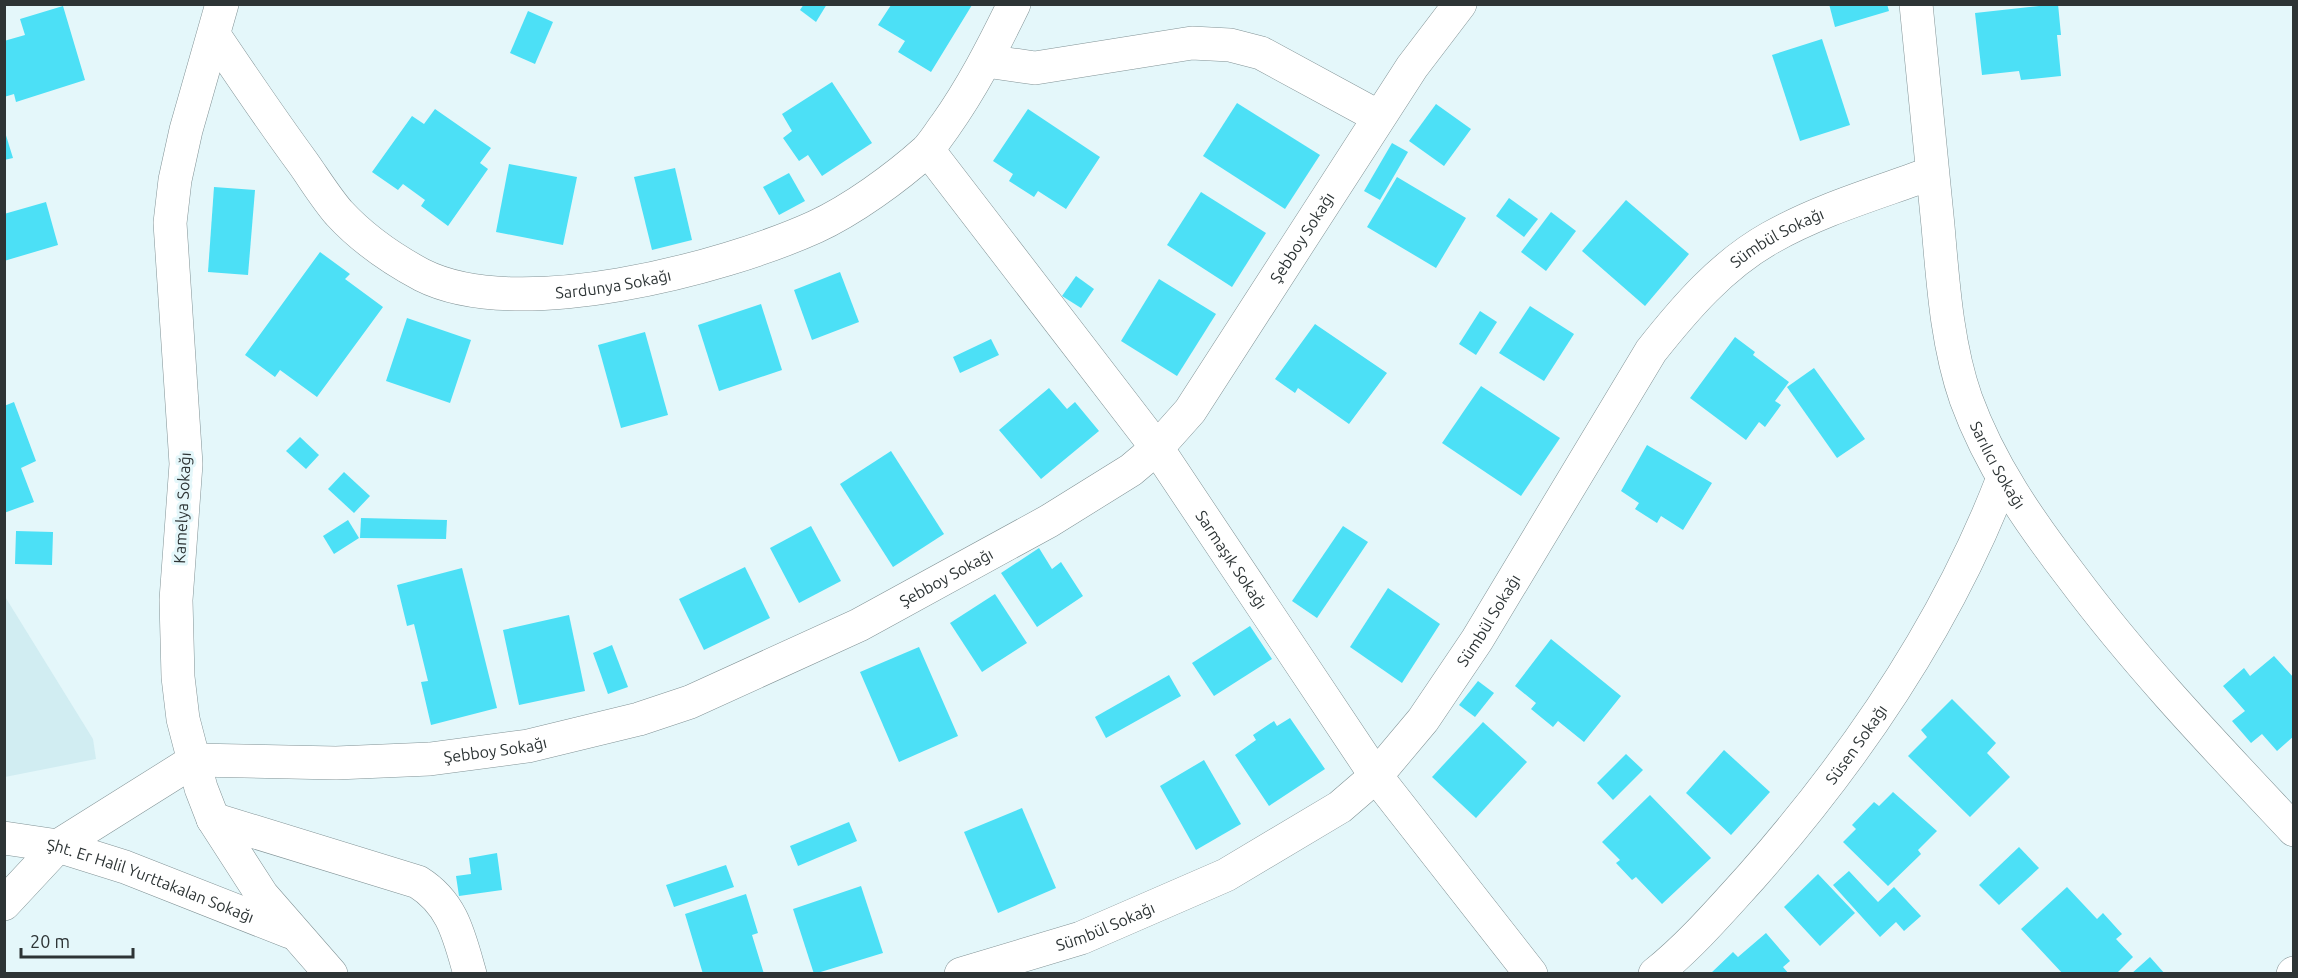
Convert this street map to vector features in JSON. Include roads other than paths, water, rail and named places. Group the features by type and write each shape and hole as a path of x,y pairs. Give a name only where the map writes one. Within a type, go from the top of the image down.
{"street":[{"name":"Kamelya Sokağı","path":"222,4 186,130 175,180 170,223 186,464 176,600 178,677 183,719 213,819 256,887 292,933 331,974"},
{"name":"Sardunya Sokağı","path":"214,35 339,213 373,244 424,276 471,291 522,294 598,287 686,270 756,251 817,226 867,196 928,150 986,61 1014,4"},
{"name":"Şebboy Sokağı","path":"195,760 336,763 430,759 528,746 619,724 680,705 748,677 869,620 1099,491 1157,448 1190,411 1412,67 1460,4"},
{"name":"Sarılıcı Sokağı","path":"1916,4 1942,278 1955,353 1966,397 2003,478 2039,534 2122,642 2294,830"},
{"path":"986,61 1035,68 1192,43 1230,45 1261,53 1379,117"},
{"name":"Sarmaşık Sokağı","path":"928,150 1157,448 1376,776 1531,974"},
{"name":"Sümbül Sokağı","path":"961,974 1081,938 1226,876 1340,807 1376,776 1423,720 1477,640 1651,351 1685,308 1723,272 1768,239 1806,219 1932,173"},
{"name":"Süsen Sokağı","path":"1655,974 1722,910 1778,846 1845,759 1891,692 1966,563 2003,478"},
{"path":"4,904 58,846 195,760"},
{"path":"213,819 418,882 434,892 448,910 470,974"},
{"name":"Şht. Er Halil Yurttakalan Sokağı","path":"4,838 58,846 125,867 292,933"}]}
